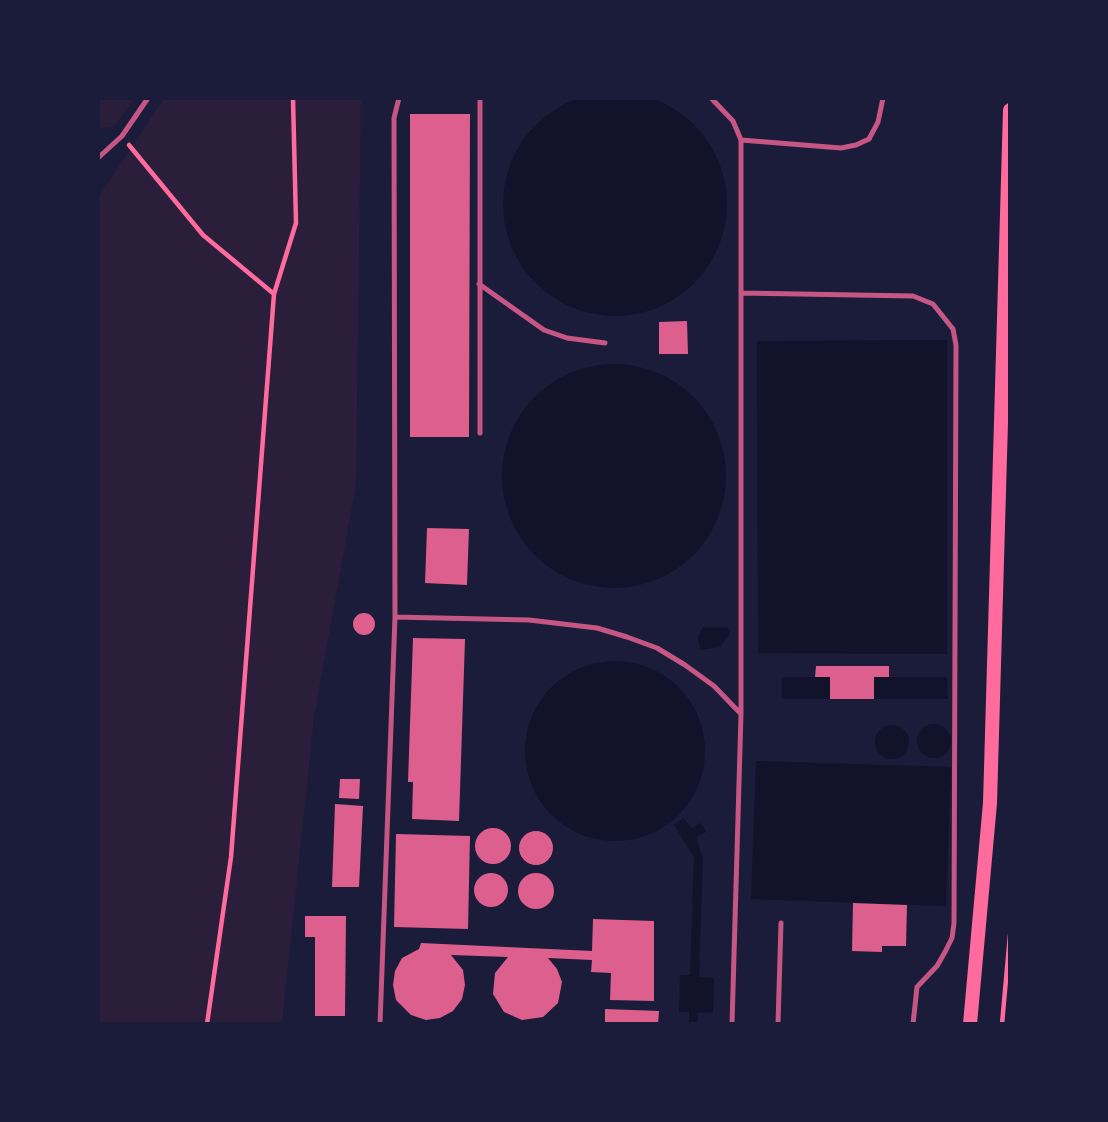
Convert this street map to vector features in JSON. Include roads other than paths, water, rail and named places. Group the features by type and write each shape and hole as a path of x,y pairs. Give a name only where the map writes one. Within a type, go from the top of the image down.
{"main road":[{"path":"970,1024 990,803 1010,110"}],"lane":[{"path":"98,158 122,136 148,98"},
{"path":"380,1024 395,617 394,118 399,98"},
{"path":"480,98 480,433"},
{"path":"711,98 733,121 741,140 741,714 732,1024"},
{"path":"741,140 841,148 856,145 869,139 878,122 883,98"},
{"path":"479,284 544,330 567,338 605,342"},
{"path":"741,293 913,296 933,304 953,329 956,345 954,923 952,938 937,966 917,986 913,1024"},
{"path":"395,617 529,620 597,628 627,636 657,648 685,665 714,686 741,714"},
{"path":"778,1024 781,923"}]}
